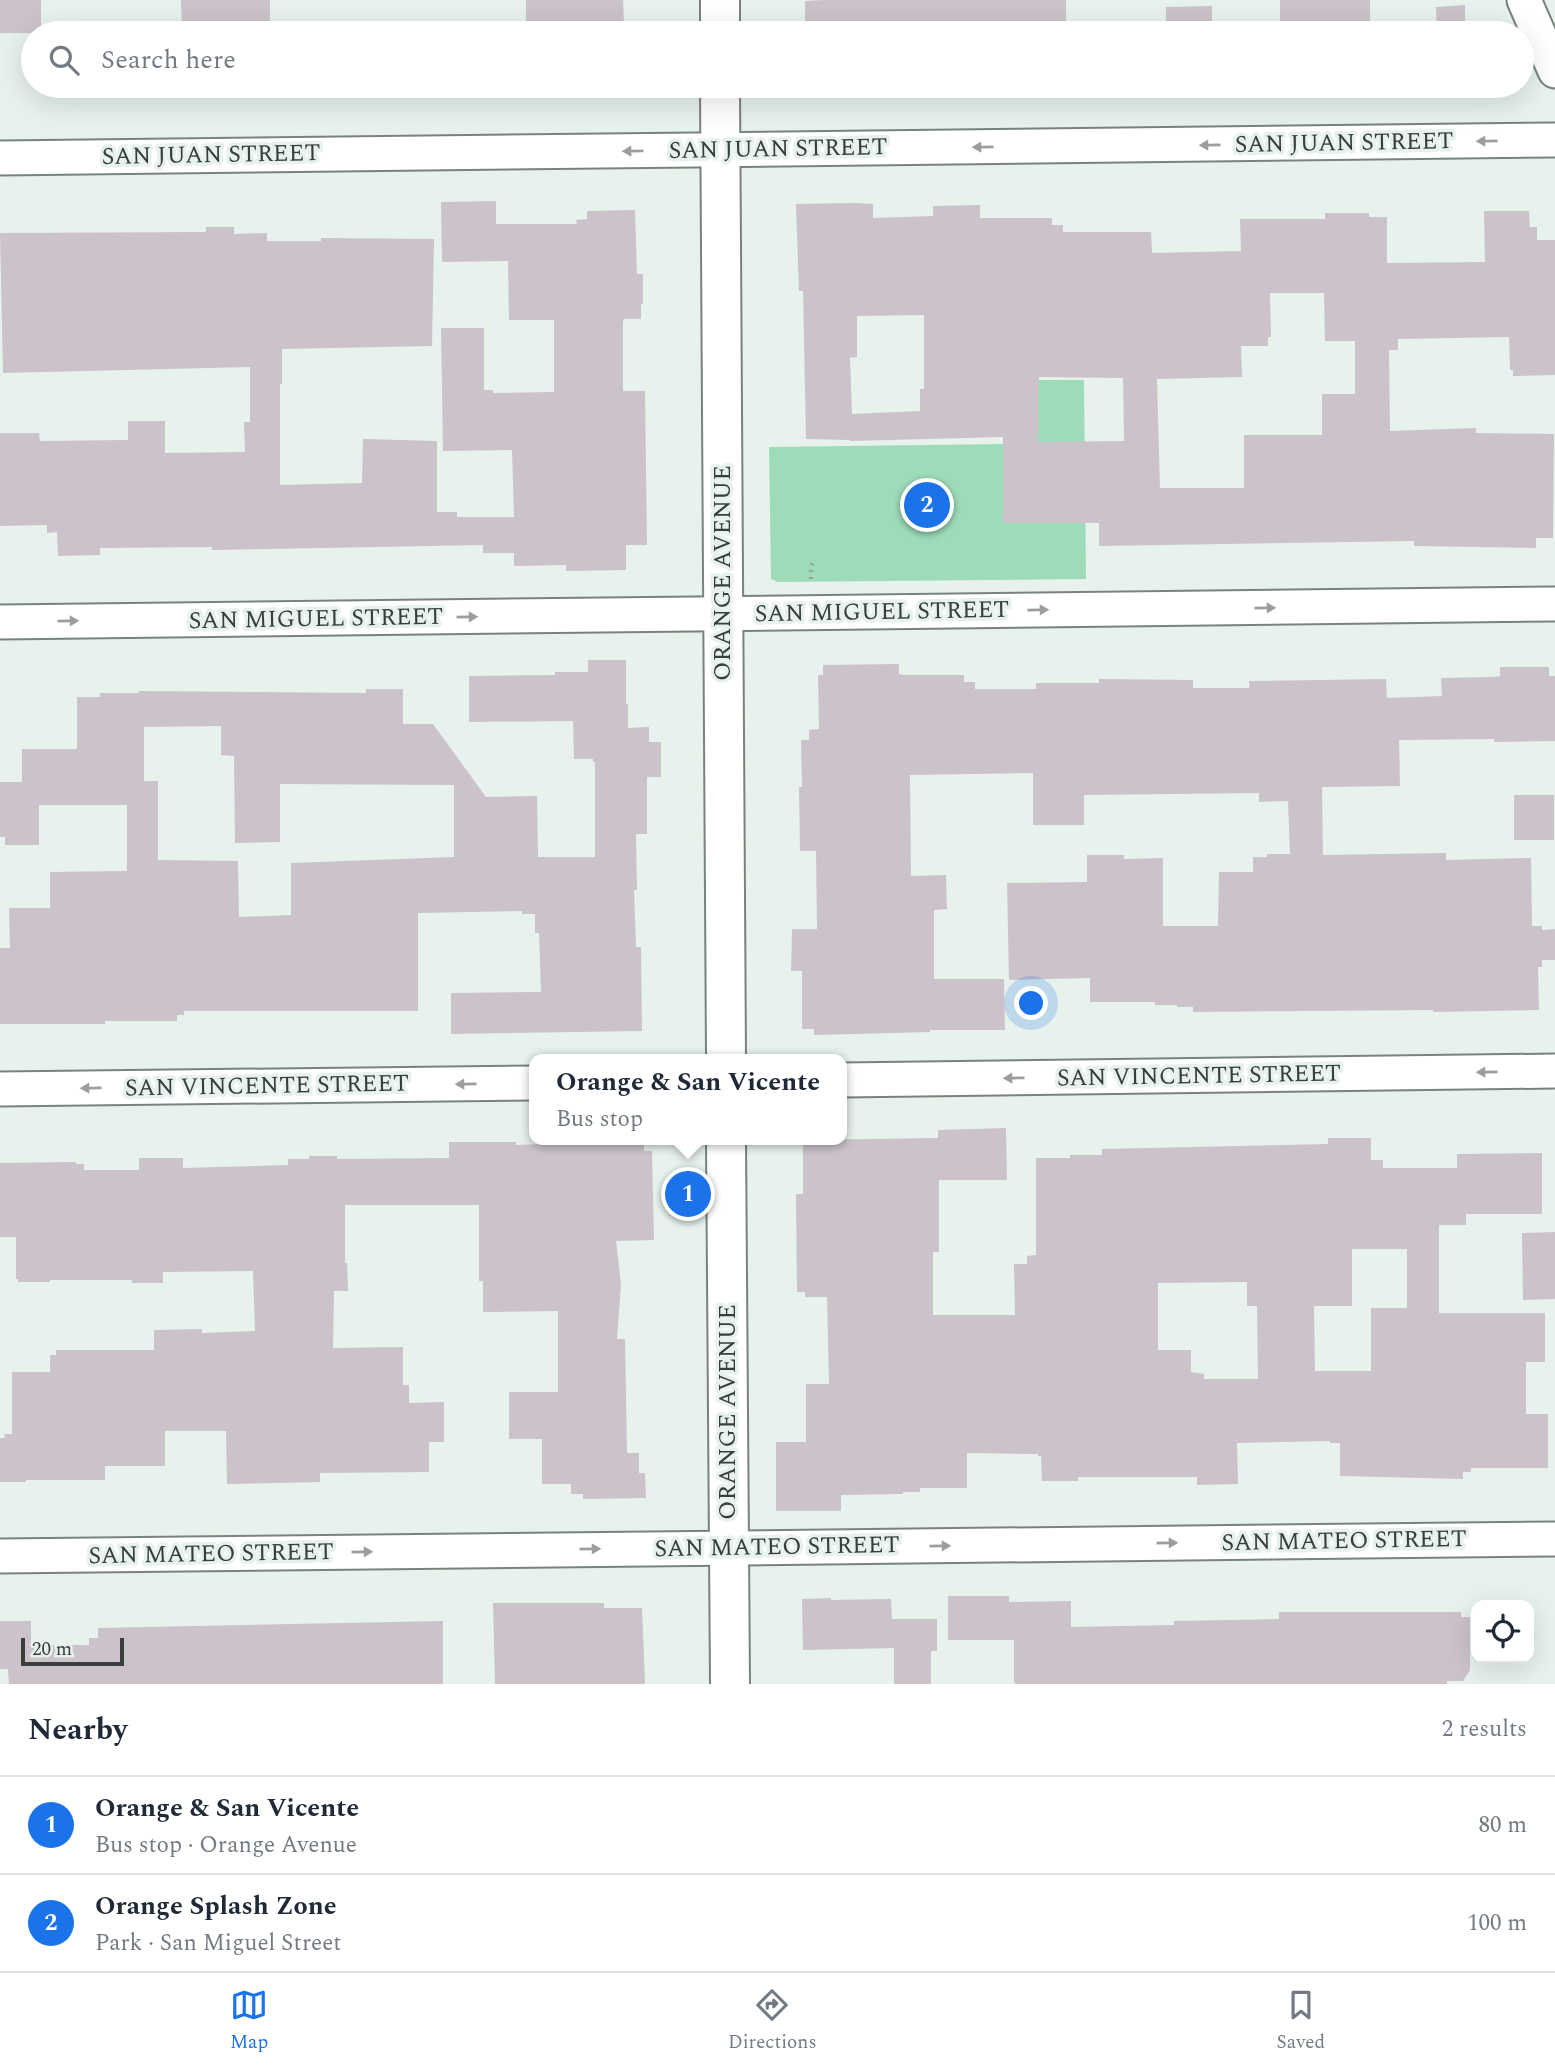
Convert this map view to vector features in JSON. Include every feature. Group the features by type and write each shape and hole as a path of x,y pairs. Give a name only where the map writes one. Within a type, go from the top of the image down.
{"street":[{"path":"720,0 720,21"},
{"path":"1524,0 1533,21"},
{"path":"1534,23 1555,71"},
{"name":"ORANGE AVENUE","path":"720,98 726,1054"},
{"name":"SAN JUAN STREET","path":"0,158 1555,140"},
{"name":"SAN MIGUEL STREET","path":"0,622 1555,604"},
{"name":"SAN VINCENTE STREET","path":"847,1080 1555,1071"},
{"name":"SAN VINCENTE STREET","path":"0,1089 529,1083"},
{"name":"ORANGE AVENUE","path":"726,1145 730,1684"},
{"name":"SAN MATEO STREET","path":"0,1556 1555,1539"}],"green space":[{"path":"1006,380 1084,380 1086,579 778,582 771,579 769,447 1006,444"}],"building":[{"path":"0,0 41,0 41,21 21,21 21,33 0,33"},
{"path":"181,0 270,0 270,21 182,21"},
{"path":"526,0 623,0 624,21 526,21"},
{"path":"1066,0 1066,21 805,21 805,1"},
{"path":"1280,0 1370,0 1370,21 1280,21"},
{"path":"1465,5 1465,21 1437,21 1436,7"},
{"path":"1212,6 1212,21 1166,21 1166,7"},
{"path":"496,201 496,224 577,224 576,220 587,219 587,211 635,210 637,274 643,274 643,304 641,319 624,319 623,322 623,391 645,391 647,545 626,545 626,570 566,571 566,565 514,566 514,553 483,553 483,545 212,550 212,547 100,548 100,555 58,556 57,532 47,533 47,525 0,526 0,433 39,433 40,441 128,440 128,421 165,421 165,453 245,452 244,422 250,422 250,367 3,373 0,233 206,232 206,227 234,227 234,234 267,233 267,241 321,241 321,238 434,239 432,346 282,349 280,485 362,483 363,439 437,441 437,512 457,512 457,517 514,517 512,450 443,451 441,328 484,328 484,390 493,390 493,393 554,392 554,320 509,320 508,261 442,262 441,202"},
{"path":"796,204 873,204 873,218 933,216 933,206 980,205 980,218 1052,218 1052,225 1063,225 1063,232 1151,232 1152,253 1241,251 1240,219 1325,219 1325,213 1369,213 1369,217 1387,217 1387,263 1485,262 1484,211 1529,211 1530,227 1537,227 1537,240 1555,240 1555,375 1513,376 1513,370 1510,370 1509,337 1398,339 1398,350 1389,350 1390,431 1476,428 1476,433 1554,434 1553,538 1536,538 1536,548 1414,546 1414,541 1099,546 1099,523 1003,523 1003,437 850,441 806,439 803,291 799,291","holes":["1270,293 1324,293 1325,341 1355,341 1355,394 1322,394 1322,435 1244,435 1244,488 1160,488 1157,379 1242,377 1241,346 1268,346 1268,337 1271,337","924,315 924,389 920,389 920,411 852,414 850,358 857,357 857,316","1039,377 1123,378 1124,441 1038,442"]},
{"path":"588,660 626,660 628,728 649,727 649,742 661,742 661,777 647,777 647,834 636,834 637,890 634,890 636,947 641,947 642,1031 451,1034 451,993 541,992 539,933 535,933 535,914 522,914 522,911 418,913 418,1011 184,1011 184,1015 177,1015 177,1021 0,1024 0,948 10,948 9,908 50,908 50,872 127,871 127,805 39,805 39,845 5,845 5,837 0,837 0,782 22,782 22,749 77,749 77,697 100,697 100,693 139,691 366,693 366,689 403,689 403,724 433,724 486,797 537,796 538,857 595,857 595,762 593,759 574,759 573,721 469,722 469,676 588,672","holes":["221,726 221,755 234,756 235,843 280,842 280,784 454,785 454,857 291,863 291,915 239,917 238,861 158,860 158,781 144,781 144,727"]},
{"path":"899,664 899,674 904,675 964,675 964,682 975,682 975,689 1036,689 1036,683 1099,683 1099,679 1193,680 1193,688 1249,688 1249,681 1386,679 1387,698 1442,696 1441,678 1500,676 1500,667 1549,667 1549,676 1555,676 1555,741 1399,740 1400,786 1322,787 1323,855 1446,853 1446,860 1531,858 1532,926 1542,926 1542,930 1555,929 1555,960 1542,960 1542,967 1538,967 1539,1010 1193,1012 1193,1007 1155,1005 1155,1002 1090,1002 1090,978 1009,980 1007,883 1087,882 1087,855 1124,855 1124,859 1163,858 1163,926 1218,926 1219,872 1253,872 1253,857 1290,854 1288,801 1259,802 1259,793 1084,795 1084,825 1033,825 1033,773 910,775 911,876 946,875 947,909 934,910 934,979 1004,979 1005,1030 814,1035 814,1029 802,1029 802,971 791,971 792,929 817,929 816,851 800,851 799,787 802,787 801,740 809,740 809,730 819,729 818,675 823,675 823,665"},
{"path":"1514,795 1554,795 1554,840 1514,840"},
{"path":"1006,1128 1007,1180 939,1180 939,1252 933,1252 933,1315 1015,1315 1014,1264 1027,1264 1027,1256 1036,1255 1036,1158 1102,1155 1102,1149 1328,1144 1328,1138 1371,1138 1371,1160 1383,1160 1383,1168 1457,1168 1457,1154 1542,1153 1542,1214 1466,1214 1466,1225 1439,1225 1439,1313 1545,1313 1545,1362 1526,1362 1526,1414 1548,1414 1548,1468 1471,1468 1471,1472 1463,1472 1463,1479 1340,1476 1340,1443 1237,1443 1238,1484 1197,1485 1197,1477 1078,1477 1078,1481 1042,1481 1041,1456 1038,1454 967,1453 967,1488 920,1488 920,1492 903,1494 841,1495 841,1511 776,1511 776,1442 806,1442 806,1384 829,1384 827,1297 805,1297 805,1292 797,1292 796,1194 803,1194 803,1145 847,1145 847,1139 938,1138 938,1130","holes":["1352,1249 1407,1249 1407,1308 1371,1308 1371,1371 1315,1371 1314,1306 1352,1306","1247,1282 1247,1306 1257,1306 1258,1379 1204,1379 1204,1374 1191,1372 1191,1350 1158,1350 1158,1283"]},
{"path":"449,1142 516,1142 516,1145 644,1145 644,1151 652,1151 654,1240 616,1241 621,1284 617,1339 625,1339 627,1453 639,1453 639,1473 645,1473 646,1498 583,1499 583,1494 571,1494 571,1484 542,1484 542,1439 509,1439 509,1392 558,1392 558,1311 483,1312 483,1281 479,1281 479,1205 345,1205 348,1291 334,1291 333,1348 403,1347 403,1385 409,1385 409,1403 444,1402 444,1442 429,1442 429,1472 320,1473 320,1482 227,1484 226,1431 165,1431 165,1466 105,1466 105,1480 0,1482 0,1438 5,1438 4,1434 12,1434 12,1372 50,1372 50,1355 56,1355 56,1350 154,1350 154,1330 202,1329 202,1333 255,1331 253,1271 163,1272 163,1283 132,1283 132,1280 18,1282 16,1237 0,1237 0,1163 76,1162 84,1164 84,1170 139,1170 139,1158 183,1158 183,1168 288,1165 288,1159 309,1159 309,1156 337,1156 337,1159 449,1158"},
{"path":"1555,1232 1555,1299 1523,1300 1522,1233"},
{"path":"948,1596 1009,1596 1009,1602 1071,1601 1071,1627 1279,1619 1279,1612 1461,1612 1461,1617 1470,1617 1470,1670 1463,1681 1447,1681 1447,1684 1015,1684 1014,1640 948,1640"},
{"path":"802,1599 891,1599 892,1619 937,1619 937,1651 931,1651 931,1684 894,1684 894,1648 803,1650"},
{"path":"493,1603 604,1603 604,1608 642,1608 645,1684 495,1684"},
{"path":"0,1621 31,1621 31,1645 89,1645 89,1638 98,1638 98,1628 443,1621 443,1684 9,1684 8,1669 0,1669"}],"place":[{"name":"Orange Splash Zone","path":"927,505"},
{"name":"Orange & San Vicente","path":"688,1194"}]}
